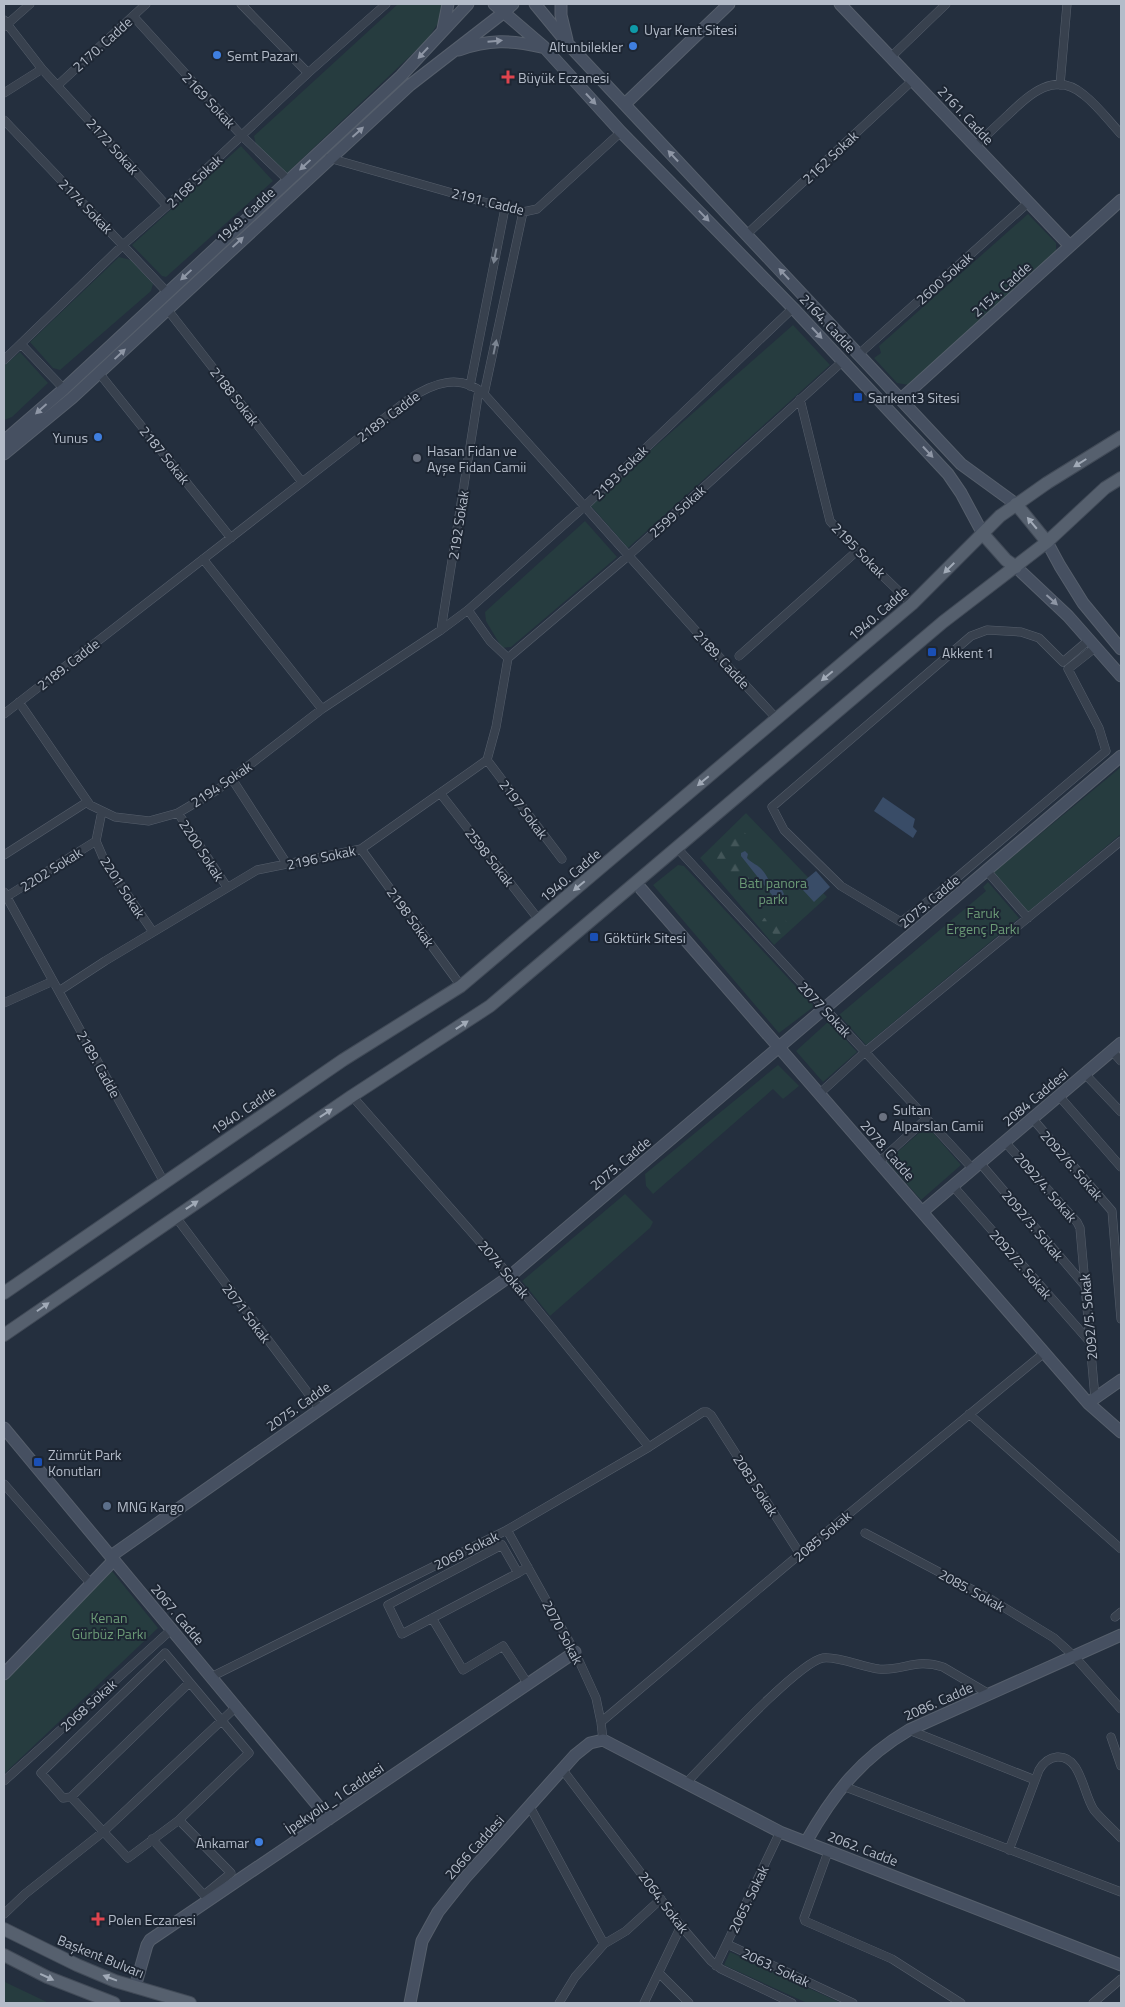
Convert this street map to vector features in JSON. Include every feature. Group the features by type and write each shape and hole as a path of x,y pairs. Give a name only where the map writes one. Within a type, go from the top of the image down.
{"main road":[{"name":"1940. Cadde","path":"4,1293 342,1060 461,986 912,604 1000,516 1121,437"},
{"path":"4,1335 352,1096 490,1006 943,622 1047,542 1105,488 1121,478"},
{"name":"2164. Cadde","path":"1016,504 1047,542"},
{"name":"2164. Cadde","path":"983,534 1006,560 1016,567"},
{"name":"Başkent Bulvarı","path":"4,1929 77,1965 135,1987 190,2003"},
{"path":"4,1955 47,1977 114,2003"}],"street":[{"path":"5,24 30,4"},
{"name":"2170. Cadde","path":"58,85 146,4"},
{"path":"241,4 308,73"},
{"name":"2168 Sokak","path":"4,360 124,244 308,73 386,4"},
{"path":"443,32 448,4"},
{"name":"1949. Cadde","path":"4,441 9,433 64,389 401,76 468,4"},
{"name":"2164. Cadde","path":"494,4 544,48 621,132 793,308 948,474 961,493 983,534"},
{"name":"1949. Cadde","path":"4,454 56,412 99,373 410,85 513,4"},
{"name":"2164. Cadde","path":"535,4 568,44 961,464 1016,504"},
{"path":"561,4 561,15 568,44"},
{"path":"625,104 729,4"},
{"name":"2161. Cadde","path":"840,4 1070,246"},
{"path":"891,57 946,4"},
{"path":"1060,85 1067,4"},
{"name":"2169 Sokak","path":"133,16 242,136 288,180"},
{"name":"2172 Sokak","path":"5,24 42,69 167,206"},
{"path":"448,54 471,45 498,40 525,43 544,48"},
{"path":"4,93 42,69"},
{"name":"2162 Sokak","path":"747,234 913,80"},
{"path":"975,146 1030,94 1048,86 1060,85 1074,88 1085,95 1121,134"},
{"name":"2174 Sokak","path":"4,120 124,244 168,293"},
{"name":"2191. Cadde","path":"329,158 523,212 537,209 621,132"},
{"name":"2154. Cadde","path":"901,399 1121,200"},
{"name":"2600 Sokak","path":"859,354 1029,202"},
{"path":"470,386 505,208"},
{"name":"2192 Sokak","path":"441,630 482,392 523,212"},
{"name":"2193 Sokak","path":"441,630 468,610 585,506 793,308"},
{"name":"2188 Sokak","path":"167,309 302,482"},
{"path":"21,344 64,389"},
{"name":"2599 Sokak","path":"508,658 628,556 843,361"},
{"name":"2187 Sokak","path":"99,373 231,538"},
{"name":"2189. Cadde","path":"5,710 19,702 417,394 434,384 450,382 470,386 482,392 777,719"},
{"name":"2195 Sokak","path":"800,399 830,521 857,551 912,604"},
{"name":"2164. Cadde","path":"1047,542 1083,604 1121,649"},
{"path":"739,656 857,551"},
{"path":"203,559 322,709"},
{"name":"2164. Cadde","path":"1016,567 1058,606 1121,676"},
{"path":"468,610 490,641 508,658 496,727 486,760"},
{"name":"2194 Sokak","path":"19,702 90,805 115,817 149,821 178,813 218,790 322,709 441,630"},
{"path":"987,630 1021,632 1039,638 1066,666 1099,728 1106,751 940,892 901,922 841,886 784,830 772,807 970,636 987,630"},
{"path":"1066,666 1093,643"},
{"name":"2075. Cadde","path":"4,1674 91,1584 112,1558 510,1276 1121,756"},
{"name":"2196 Sokak","path":"58,991 226,887 257,870 361,849 486,760"},
{"name":"2197 Sokak","path":"486,760 562,859"},
{"path":"232,779 287,864"},
{"name":"2598 Sokak","path":"440,793 539,920"},
{"path":"4,855 87,802"},
{"name":"2201 Sokak","path":"102,811 96,841 105,862 152,932"},
{"name":"2200 Sokak","path":"178,813 226,887"},
{"name":"2202 Sokak","path":"5,895 96,841"},
{"path":"820,1094 865,1052 1121,841"},
{"name":"2077 Sokak","path":"677,848 926,1119 976,1166"},
{"name":"2198 Sokak","path":"361,849 461,986"},
{"path":"986,871 1028,918"},
{"name":"2078. Cadde","path":"636,883 1044,1352 1121,1432"},
{"name":"2189. Cadde","path":"5,895 164,1182"},
{"path":"4,1004 53,981"},
{"path":"1117,1047 1121,1061"},
{"name":"2084 Caddesi","path":"922,1212 1117,1047"},
{"path":"1085,1074 1121,1112"},
{"name":"2074 Sokak","path":"352,1096 510,1276 649,1447"},
{"path":"1058,1096 1121,1166"},
{"name":"2092/6. Sokak","path":"1032,1118 1112,1211 1121,1319"},
{"path":"878,1162 926,1119"},
{"name":"2092/4. Sokak","path":"1005,1142 1077,1222 1082,1236"},
{"name":"2092/3. Sokak","path":"976,1166 1086,1287"},
{"name":"2092/2. Sokak","path":"953,1186 1090,1342"},
{"name":"2071 Sokak","path":"175,1216 320,1409"},
{"name":"2092/5. Sokak","path":"1082,1236 1090,1342 1092,1401"},
{"name":"2085 Sokak","path":"601,1722 1044,1352"},
{"path":"1092,1401 1121,1380"},
{"name":"2069 Sokak","path":"211,1676 507,1530 649,1447 703,1412 708,1412 711,1415"},
{"path":"969,1414 1121,1549"},
{"name":"2083 Sokak","path":"711,1415 800,1554"},
{"name":"2067. Cadde","path":"4,1428 329,1819"},
{"path":"4,1484 91,1584"},
{"name":"2070 Sokak","path":"507,1530 575,1652 596,1698 601,1722 602,1740"},
{"name":"2085. Sokak","path":"865,1533 992,1600 1054,1638 1074,1656 1121,1709"},
{"path":"518,1573 502,1544 388,1605 402,1634 518,1573 528,1567"},
{"path":"432,1618 463,1670 503,1646 528,1684"},
{"name":"2068 Sokak","path":"4,1781 172,1630"},
{"name":"2086. Cadde","path":"806,1842 824,1810 843,1786 871,1756 886,1744 909,1730 1121,1635"},
{"name":"İpekyolu_1 Caddesi","path":"135,1987 150,1940 575,1652"},
{"path":"71,1797 128,1858 179,1820 249,1753 190,1682 165,1653 40,1773 63,1798 71,1797 190,1682"},
{"path":"685,1784 782,1686 801,1669 823,1658 879,1669 915,1663 935,1665 943,1667 989,1694"},
{"path":"4,1914 25,1894 103,1832 236,1707"},
{"path":"909,1730 1036,1780"},
{"path":"1111,1737 1121,1766"},
{"name":"2062. Cadde","path":"602,1740 780,1832 1121,1965"},
{"name":"2066 Caddesi","path":"410,2003 422,1941 428,1927 465,1878 530,1807 562,1768 590,1743 602,1740"},
{"path":"1009,1850 1039,1770 1047,1760 1060,1757 1070,1759 1094,1809 1121,1838"},
{"name":"2064. Sokak","path":"562,1768 681,1926 716,1966 792,2003"},
{"path":"843,1786 1121,1892"},
{"path":"530,1807 604,1944"},
{"path":"152,1839 204,1895 231,1873 179,1820"},
{"name":"2065. Sokak","path":"716,1966 780,1832"},
{"path":"828,1852 804,1918 805,1921 892,1959 961,2003"},
{"path":"559,2003 576,1977 604,1944 626,1931 661,1899"},
{"path":"644,2003 681,1926"},
{"name":"2063. Sokak","path":"726,1944 853,2003"},
{"path":"658,1973 689,2003"},
{"path":"1093,2003 1121,1979"}],"green space":[{"path":"398,4 442,4 439,22 427,40 285,175 256,145 254,136"},
{"path":"241,146 273,181 166,277 162,276 132,245"},
{"path":"1028,214 1056,243 1056,251 909,385 897,383 874,358 881,353 879,346"},
{"path":"119,257 131,260 153,284 151,291 60,370 53,368 30,342"},
{"path":"793,325 830,365 628,548 591,506 592,502"},
{"path":"20,352 48,383 12,417 4,420 4,366"},
{"path":"585,521 617,557 511,647 502,648 486,621 485,612"},
{"name":"Faruk Ergenç Parkı","path":"1121,767 1121,834 1028,912 993,873"},
{"name":"Batı panora parkı","path":"746,813 827,897 774,945 700,858"},
{"path":"743,831 758,846 753,850 744,848 737,851 737,859 739,863 744,865 749,879 739,893 710,859"},
{"path":"678,865 684,866 813,1005 812,1008 779,1033 653,885"},
{"name":"Faruk Ergenç Parkı","path":"988,882 1019,918 866,1045 839,1015 986,891 983,887"},
{"path":"764,918 785,920 790,925 777,938 762,921"},
{"path":"829,1021 857,1052 823,1082 796,1051"},
{"path":"778,1065 799,1086 783,1099 773,1089 653,1194 646,1186 645,1174"},
{"path":"927,1126 961,1165 921,1200 887,1161"},
{"path":"625,1194 653,1222 650,1228 550,1316 522,1281"},
{"name":"Kenan Gürbüz Parkı","path":"112,1571 158,1628 4,1774 4,1682"},
{"path":"730,1952 841,2003 807,2003 724,1965"},
{"path":"4,1981 7,1983 49,2003 4,2003"}],"water":[{"path":"883,797 915,819 913,827 917,831 913,838 874,811"},
{"path":"745,851 748,854 747,858 761,869 772,885 782,890 784,894 780,899 776,900 741,856 741,853"},
{"path":"816,871 830,887 814,902 803,890 804,881"}],"place":[{"name":"Uyar Kent Sitesi","path":"634,29"},
{"name":"Altunbilekler","path":"633,46"},
{"name":"Semt Pazarı","path":"217,55"},
{"name":"Büyük Eczanesi","path":"508,77"},
{"name":"Sarıkent3 Sitesi","path":"858,397"},
{"name":"Yunus","path":"98,437"},
{"name":"Hasan Fidan ve Ayşe Fidan Camii","path":"417,458"},
{"name":"Akkent 1","path":"932,652"},
{"name":"Göktürk Sitesi","path":"594,937"},
{"name":"Sultan Alparslan Camii","path":"883,1117"},
{"name":"Zümrüt Park Konutları","path":"38,1462"},
{"name":"MNG Kargo","path":"107,1506"},
{"name":"Ankamar","path":"259,1842"},
{"name":"Polen Eczanesi","path":"98,1919"}]}
